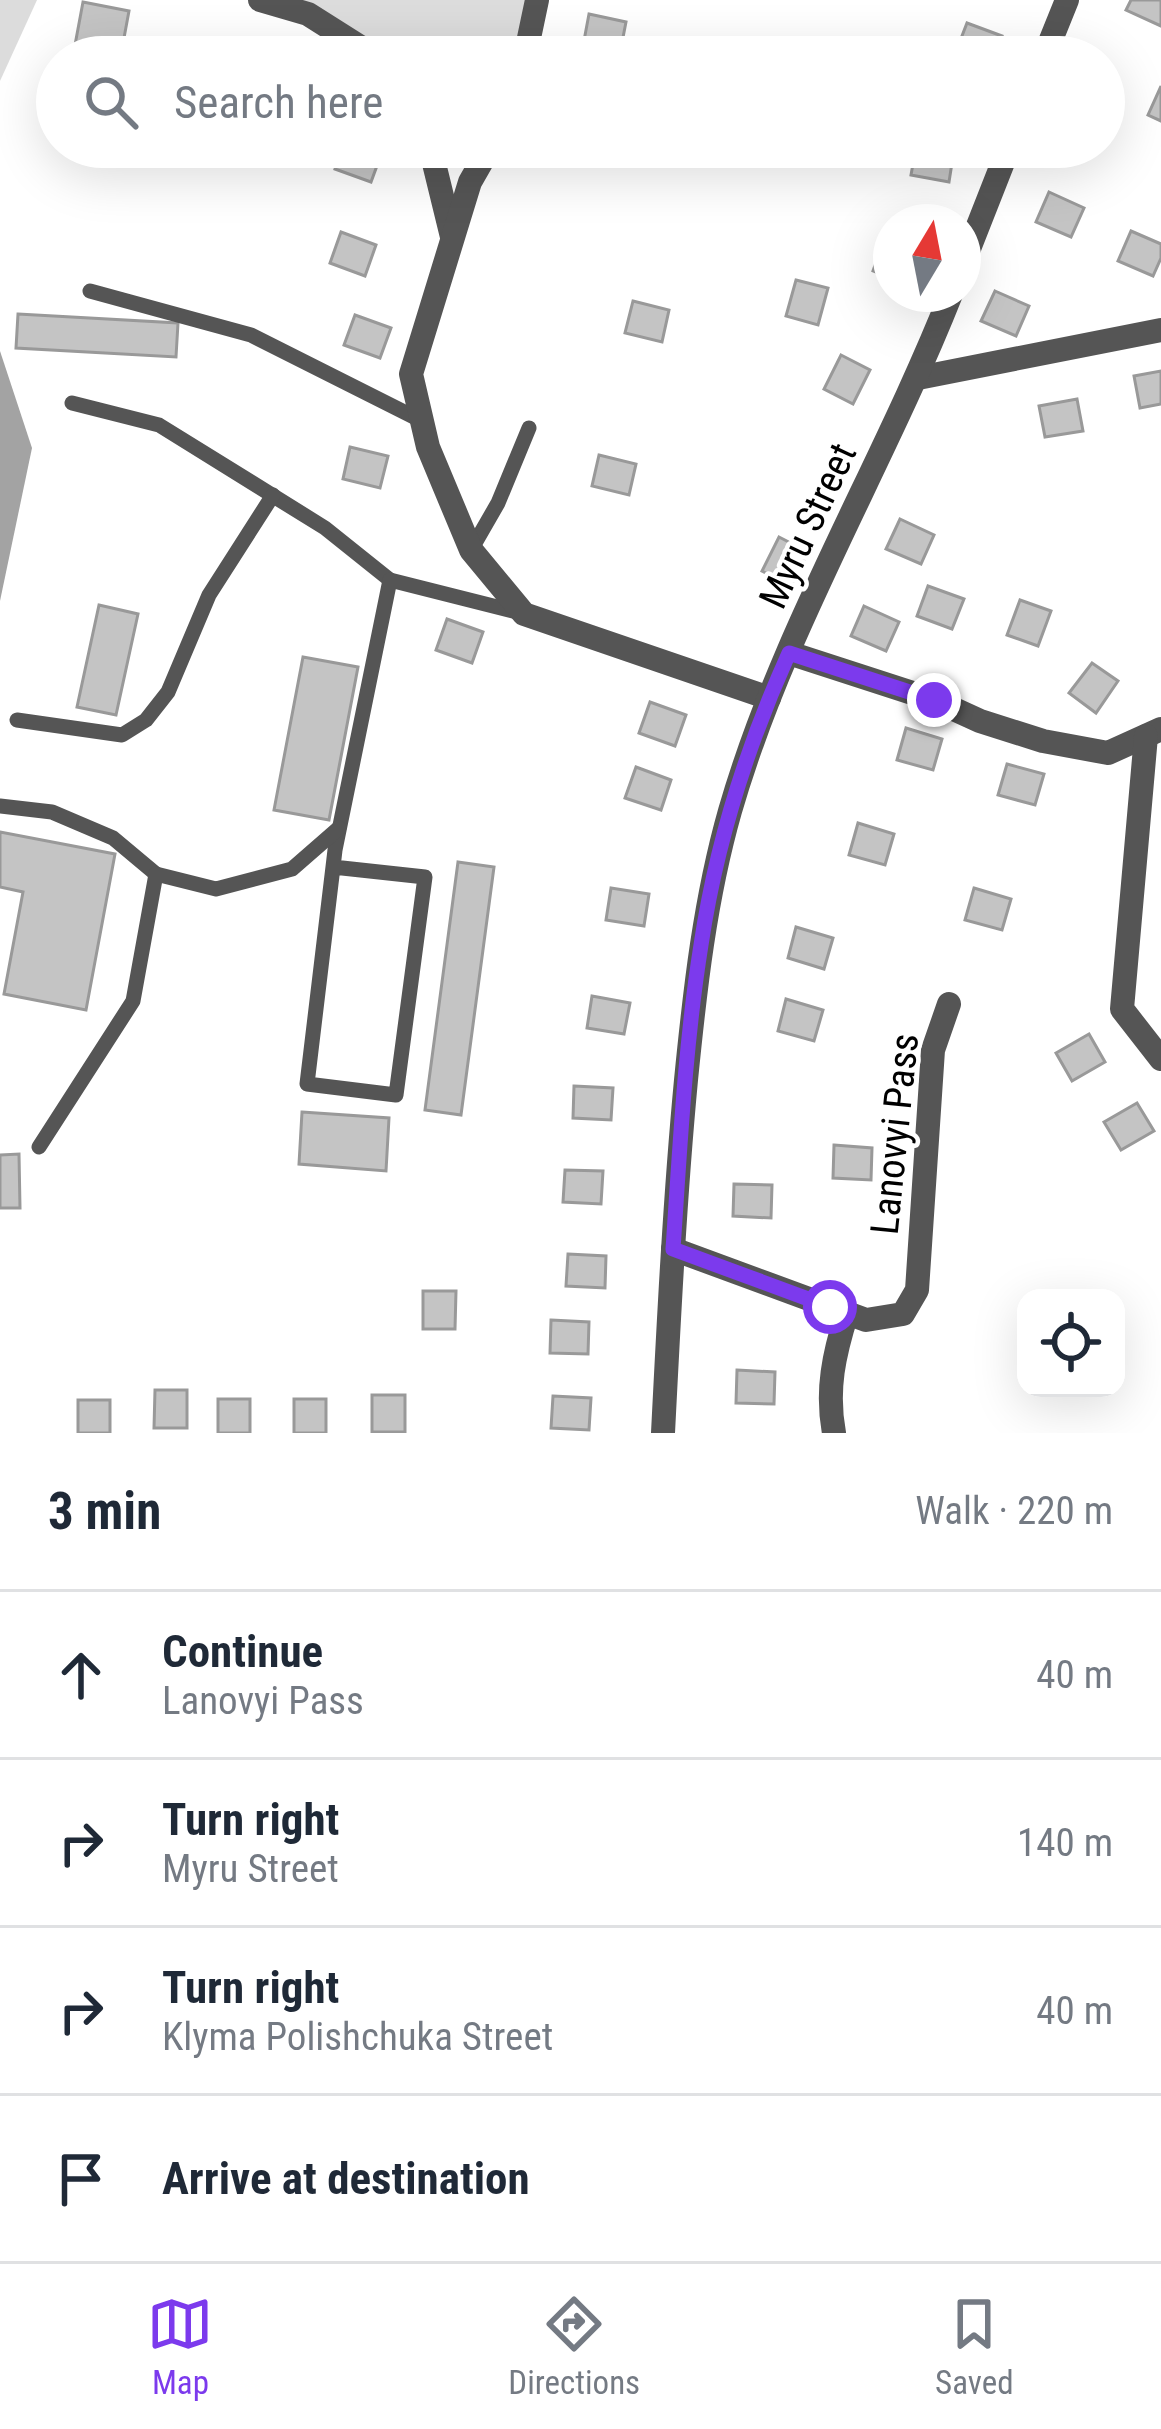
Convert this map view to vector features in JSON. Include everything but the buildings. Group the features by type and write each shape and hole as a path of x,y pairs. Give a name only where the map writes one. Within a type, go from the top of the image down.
{"street":[{"path":"260,0 308,14 343,36"},
{"path":"529,36 537,0"},
{"path":"1052,36 1067,0"},
{"path":"435,168 452,239"},
{"path":"478,168 411,374 428,447 471,550 524,614 769,698"},
{"path":"981,218 1001,168"},
{"name":"Myru Street","path":"663,1433 682,1122 701,943 730,811 769,698 918,378 944,312"},
{"path":"918,378 1161,330"},
{"path":"789,653 1043,741 1108,753 1153,732"},
{"path":"1153,732 1122,1009 1161,1059"},
{"name":"Lanovyi Pass","path":"673,1249 866,1320 903,1313 917,1290 933,1050 949,1004"},
{"path":"835,1433 829,1406 833,1354 847,1313"}],"lane":[{"path":"90,291 251,335 422,421"},
{"path":"72,404 159,424 325,528 389,580 524,614"},
{"path":"471,550 498,503 529,428"},
{"path":"17,720 122,735 146,720 168,692 209,595 273,496"},
{"path":"333,867 425,877 396,1095 307,1084 333,867 339,828 389,580"},
{"path":"0,806 52,812 113,838 156,874 216,889 292,869 339,828"},
{"path":"39,1148 133,1001 156,874"}],"shaded area":[{"path":"0,0 37,0 0,81"},
{"path":"260,0 537,0 529,36 333,36"},
{"path":"0,351 32,448 0,601"}],"route":[{"path":"830,1307 673,1249 701,943 730,811 789,653 934,700"}]}
